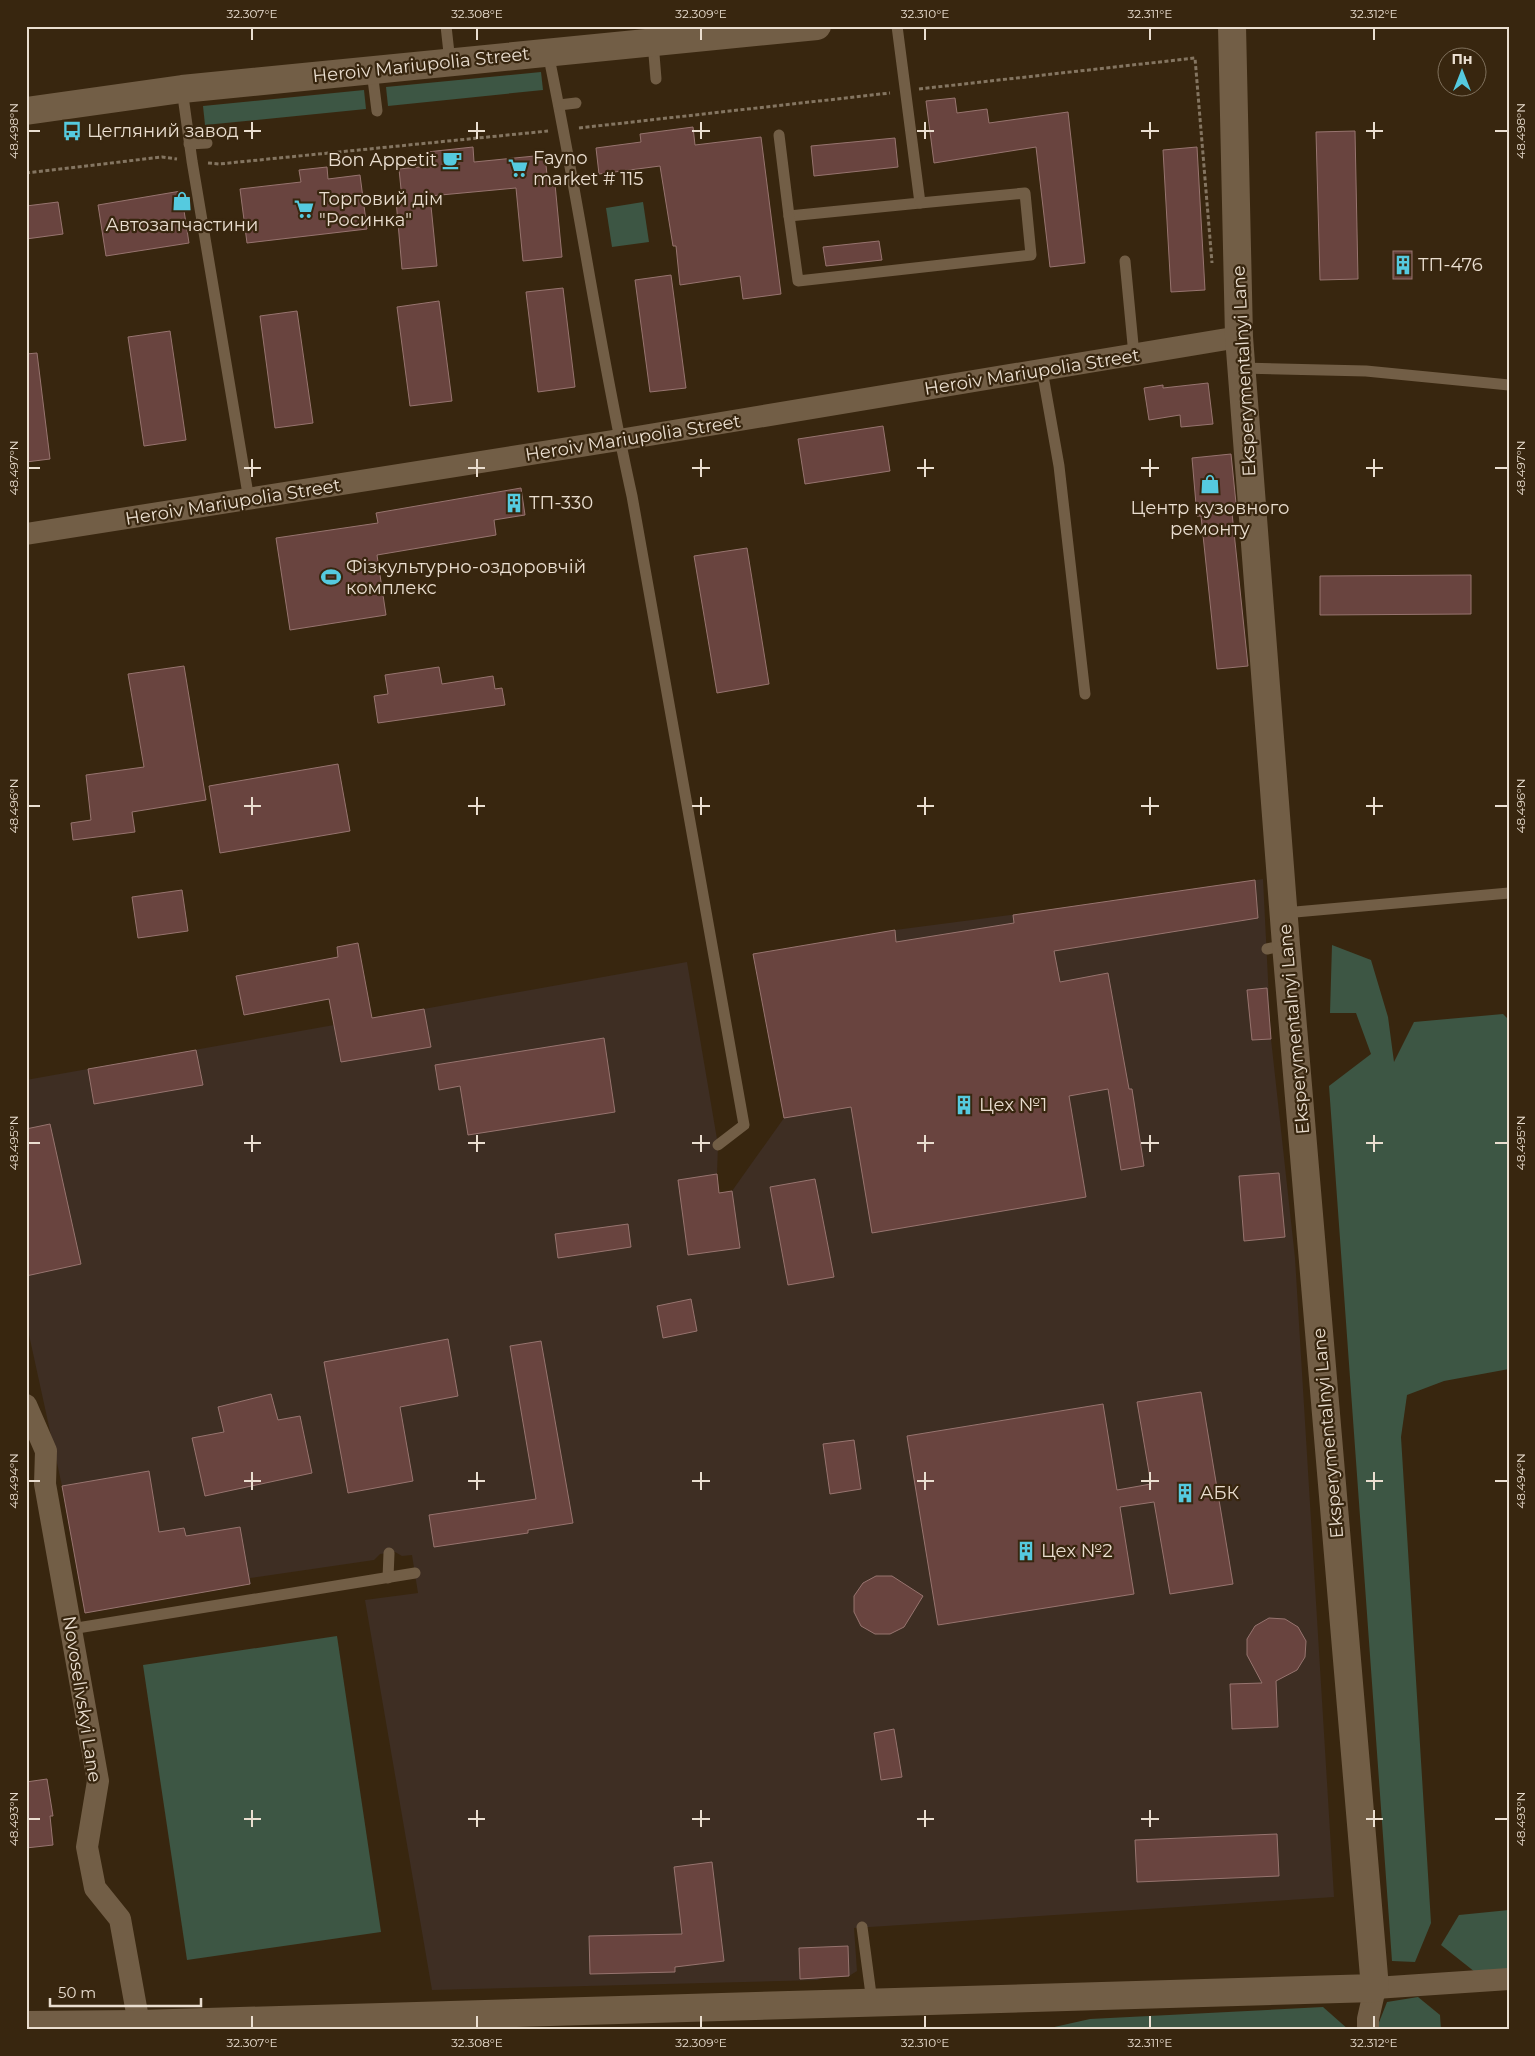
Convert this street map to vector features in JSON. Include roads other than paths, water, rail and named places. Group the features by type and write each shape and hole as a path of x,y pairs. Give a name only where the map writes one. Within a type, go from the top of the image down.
{"street":[{"name":"Heroiv Mariupolia Street","path":"26,111 182,89 817,26"},
{"name":"Eksperymentalnyi Lane","path":"1232,26 1238,337 1284,913 1276,947 1375,1988 1368,2020 1368,2030"},
{"name":"Heroiv Mariupolia Street","path":"26,534 619,440 1238,337"},
{"name":"Novoselivskyi Lane","path":"26,1404 46,1451 36,1485 72,1628 98,1781 87,1847 95,1888 120,1919 139,2024"},
{"path":"26,2025 139,2024 1375,1988 1509,1979"}],"lane":[{"path":"446,26 450,62"},
{"path":"897,26 907,91 920,203"},
{"path":"653,42 656,79"},
{"path":"548,53 564,129 619,440 635,515 744,1125 718,1145"},
{"path":"372,70 377,111"},
{"path":"182,89 189,144 249,500"},
{"path":"559,105 576,103"},
{"path":"778,135 789,216 798,280 1031,255 1025,193 789,216"},
{"path":"189,144 207,143"},
{"path":"1125,261 1134,355"},
{"path":"1241,368 1366,371 1509,384"},
{"path":"1042,370 1059,466 1086,694"},
{"path":"1284,913 1509,892"},
{"path":"388,1578 389,1553"},
{"path":"72,1628 415,1573"},
{"path":"862,1927 872,2003"}],"place":[{"name":"Цегляний завод","path":"72,131"},
{"name":"Bon Appetit","path":"452,160"},
{"name":"Fayno market # 115","path":"518,168"},
{"name":"Автозапчастини","path":"182,201"},
{"name":"Торговий дім \"Росинка\"","path":"304,209"},
{"name":"ТП-476","path":"1403,265"},
{"name":"Центр кузовного ремонту","path":"1210,484"},
{"name":"ТП-330","path":"514,503"},
{"name":"Фізкультурно-оздоровчій комплекс","path":"331,577"},
{"name":"Цех №1","path":"964,1105"},
{"name":"АБК","path":"1185,1493"},
{"name":"Цех №2","path":"1026,1551"}]}
